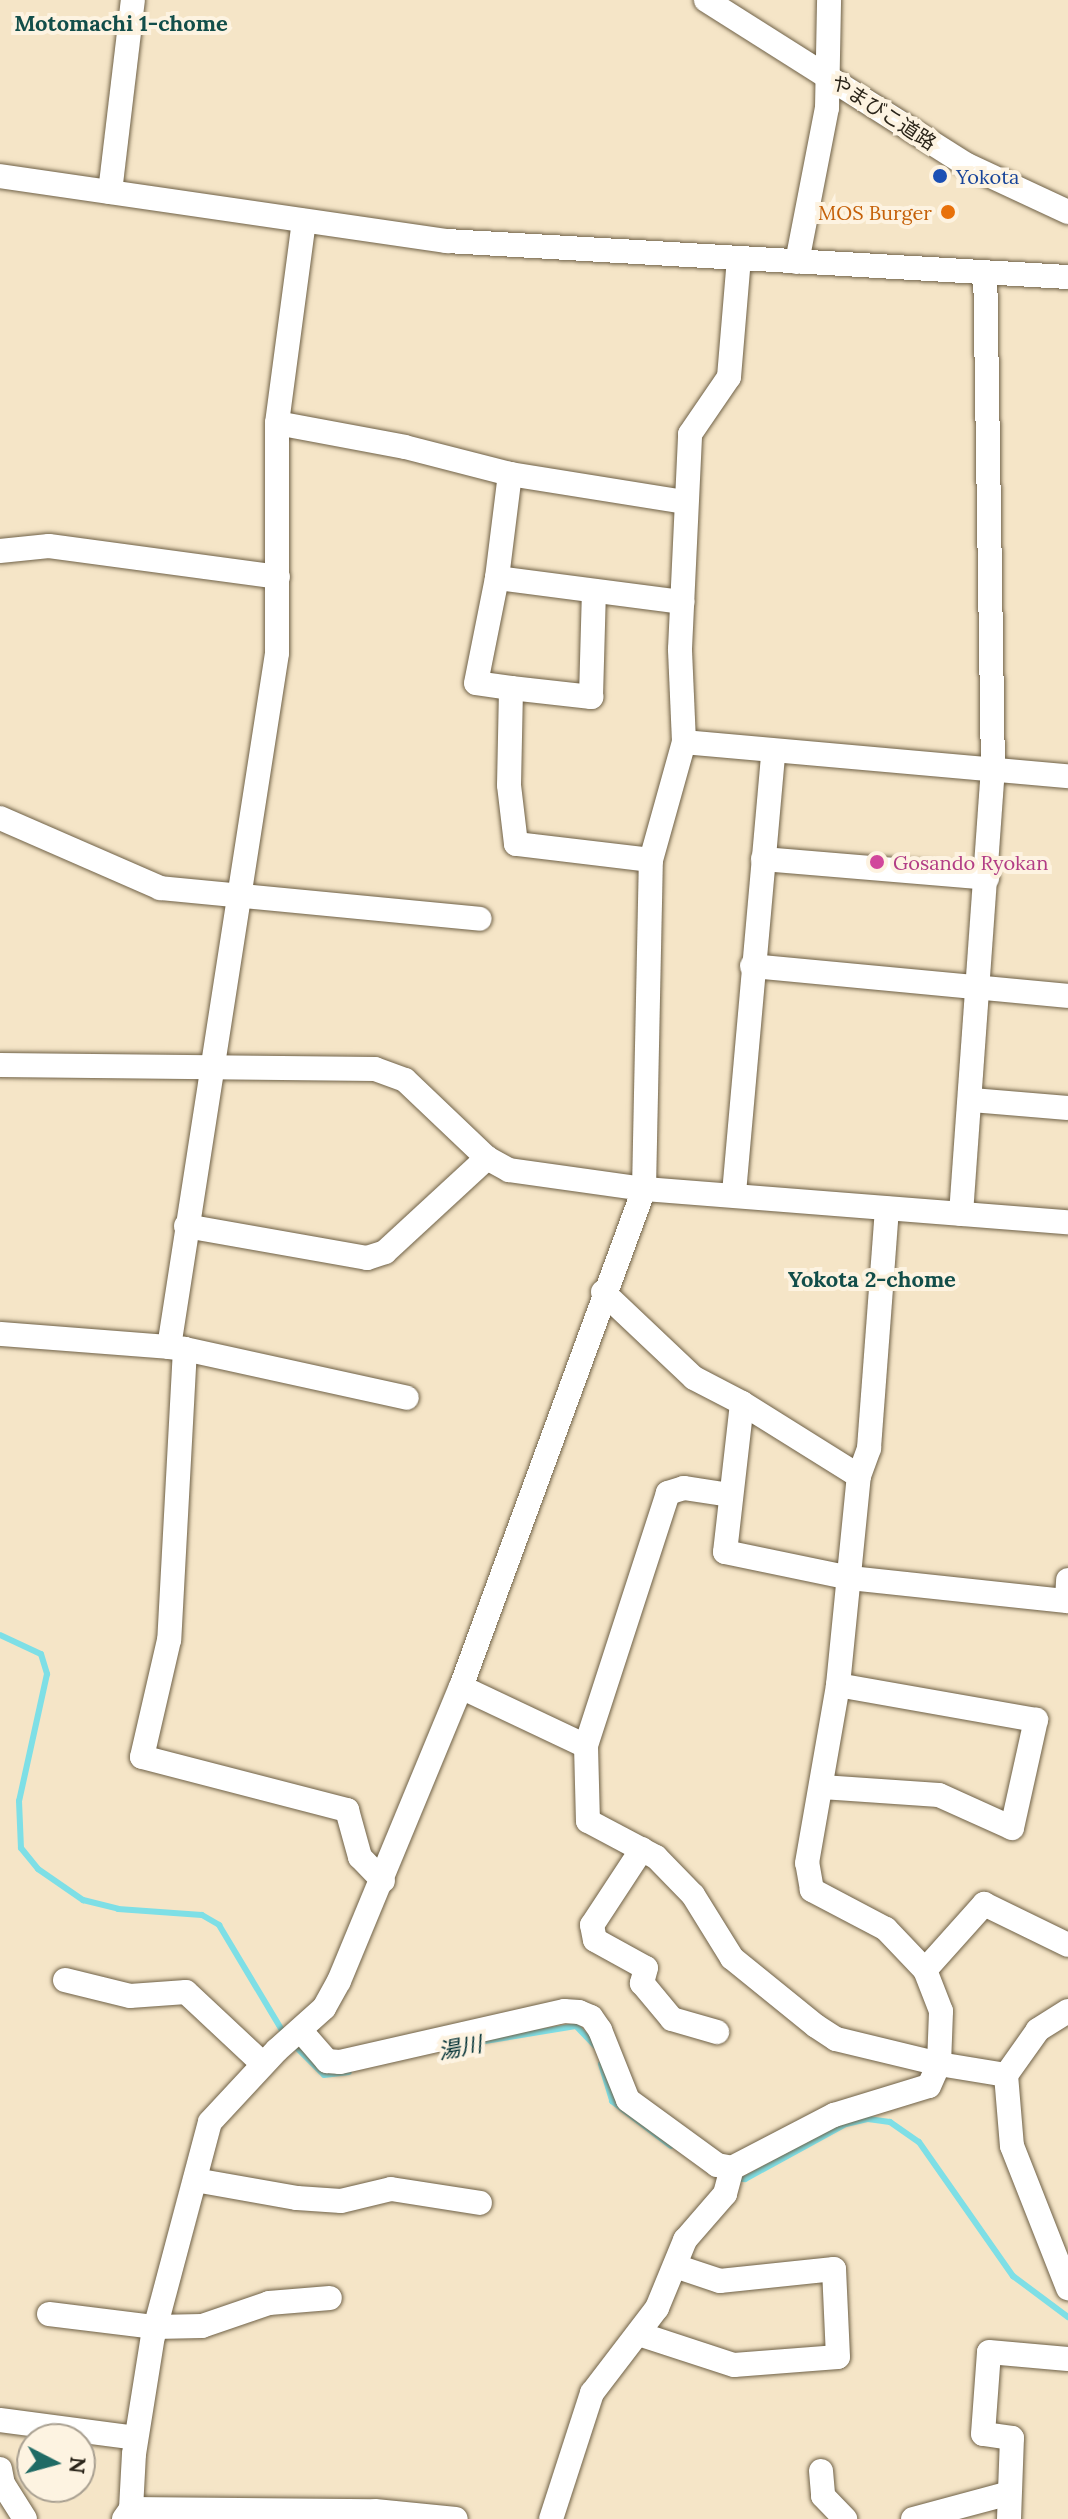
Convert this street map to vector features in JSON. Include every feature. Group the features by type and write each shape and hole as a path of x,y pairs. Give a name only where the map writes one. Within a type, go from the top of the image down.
{"street":[{"path":"110,192 133,0"},
{"name":"やまびこ道路","path":"706,0 967,165 1068,212"},
{"path":"797,262 829,76 829,0"},
{"path":"0,176 447,241 1068,277"},
{"path":"304,221 277,423 277,653 186,1226 177,1348 169,1640 142,1757 347,1810 360,1857 383,1881"},
{"path":"456,2519 375,2511 127,2514 155,2327 210,2122 263,2064 324,2008 339,1981 461,1687 603,1292 644,1189 651,860 684,742 682,602 684,502 690,434 729,377 739,259"},
{"path":"961,1214 981,987 993,770 985,274"},
{"path":"277,423 405,447 510,474 684,502"},
{"path":"510,474 497,578 476,683 591,697 594,591"},
{"path":"0,551 49,546 278,577"},
{"path":"497,578 682,602"},
{"path":"511,688 509,785 516,844 651,860"},
{"path":"684,742 773,753 1068,776"},
{"path":"734,1193 773,753"},
{"path":"0,818 160,888 480,919"},
{"path":"763,859 987,878"},
{"path":"752,966 1068,996"},
{"path":"0,1065 375,1069 405,1080 487,1158 509,1170 644,1189 734,1193 887,1209 1068,1222"},
{"path":"972,1100 1068,1108"},
{"path":"186,1226 367,1258 385,1252 487,1158"},
{"path":"301,2031 327,2061 340,2062 564,2011 579,2012 591,2017 600,2030 628,2100 717,2165 732,2168 834,2115 929,2086 939,2064 941,2011 925,1970 886,1929 812,1890 807,1863 838,1685 859,1476 869,1448 887,1209"},
{"path":"603,1292 694,1378 742,1403 859,1476"},
{"path":"0,1334 177,1348 407,1398"},
{"path":"742,1403 725,1552 850,1578 1067,1601 1068,1580"},
{"path":"730,1495 684,1488 668,1493 586,1746 588,1821 642,1849 693,1895 732,1958 836,2039 939,2064 1006,2075"},
{"path":"822,1787 939,1795 1012,1828 1036,1720 838,1685"},
{"path":"461,1687 586,1746"},
{"path":"642,1849 592,1925 595,1940 646,1968 642,1983 672,2019 717,2032"},
{"path":"925,1970 984,1904 1068,1945"},
{"path":"65,1980 130,1996 186,1992 263,2064"},
{"path":"1068,2011 1038,2030 1006,2075 1012,2146 1068,2288"},
{"path":"551,2519 592,2393 639,2334 675,2266 685,2240 725,2194 732,2168"},
{"path":"195,2180 297,2198 341,2201 391,2189 480,2203"},
{"path":"639,2334 734,2365 838,2357 834,2269 720,2281 675,2266"},
{"path":"49,2314 155,2327 202,2326 269,2303 330,2298"},
{"path":"1009,2519 1006,2494 1012,2438 983,2434 989,2352 1068,2359"},
{"path":"0,2420 136,2438"},
{"path":"0,2469 16,2513"},
{"path":"821,2471 823,2496 845,2519"},
{"path":"913,2519 1006,2494"}],"waterway":[{"name":"湯川","path":"0,1635 41,1654 47,1674 19,1801 21,1848 38,1869 83,1900 118,1909 202,1915 219,1925 286,2037"},
{"name":"湯川","path":"485,2041 576,2026 595,2046"},
{"name":"湯川","path":"294,2045 324,2075 349,2072"},
{"name":"湯川","path":"601,2064 612,2101 671,2146"},
{"name":"湯川","path":"736,2179 745,2179 846,2124 868,2119 890,2122 919,2142 1013,2276 1068,2317"}],"place":[{"name":"Yokota","path":"940,176"},
{"name":"MOS Burger","path":"948,212"},
{"name":"Gosando Ryokan","path":"877,862"}],"district":[{"name":"Motomachi 1-chome","path":"121,24"},
{"name":"Yokota 2-chome","path":"872,1280"}]}
